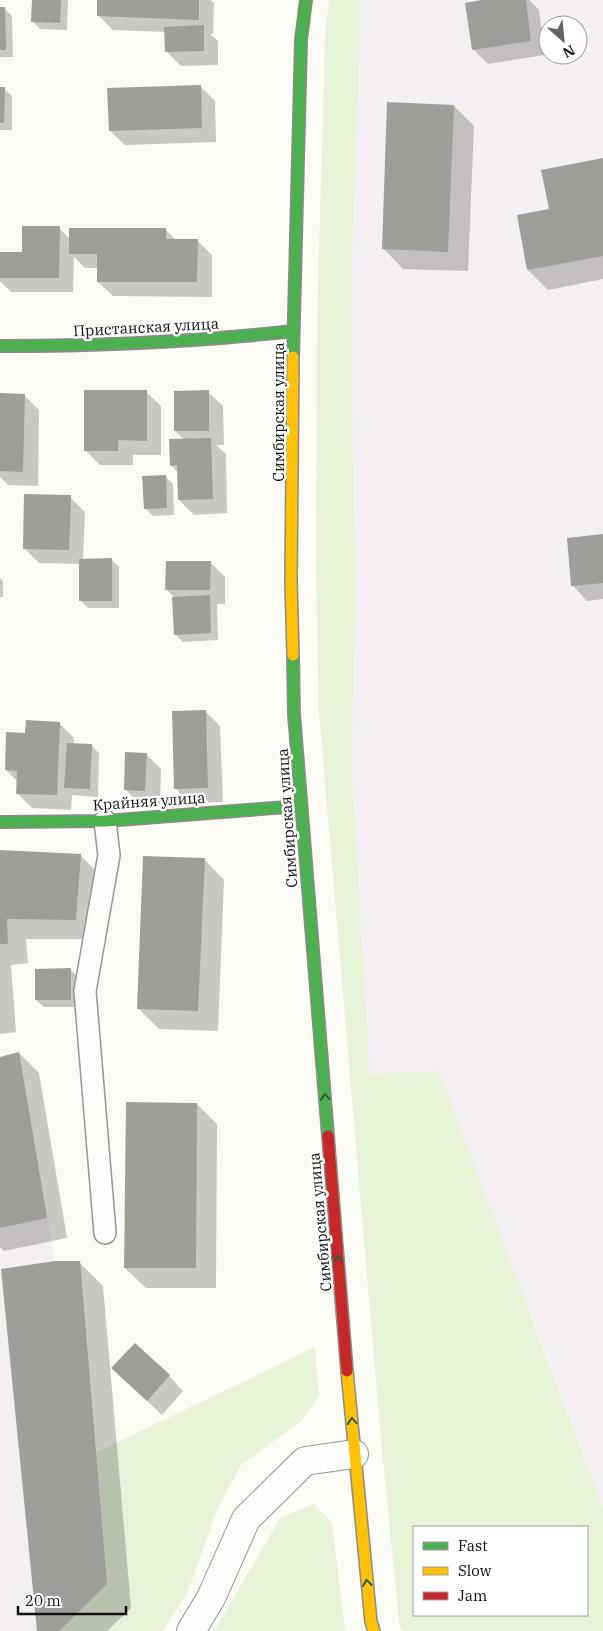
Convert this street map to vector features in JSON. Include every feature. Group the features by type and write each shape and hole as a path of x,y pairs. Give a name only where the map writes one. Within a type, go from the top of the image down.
{"main road":[{"name":"Симбирская улица","path":"306,0 301,40 293,331 292,590 294,714 354,1454 371,1622 374,1631"},
{"name":"Пристанская улица","path":"0,346 93,346 251,336 293,331"},
{"name":"Крайняя улица","path":"0,822 105,821 300,806"}],"street":[{"path":"191,1631 210,1598 246,1519 305,1461 354,1454"}],"lane":[{"path":"105,821 109,855 85,991 105,1233"}],"shaded area":[{"path":"361,0 603,0 603,1507 533,1318 370,1075 352,768 356,595 351,308"},
{"path":"19,1052 55,1261 80,1261 107,1584 59,1631 0,1631 0,1057"}],"green space":[{"path":"329,0 361,0 351,308 356,595 352,768 370,1074 439,1071 603,1507 603,1631 402,1631 399,1621 381,1440 319,712 316,570 317,327 325,36"},
{"path":"315,1347 319,1396 302,1420 241,1465 217,1510 188,1591 163,1631 59,1631 107,1584 95,1453"},
{"path":"314,1504 332,1523 345,1631 214,1631 281,1517"}],"building":[{"path":"32,0 61,0 60,23 31,22"},
{"path":"97,0 199,0 199,20 97,16"},
{"path":"482,0 526,0 531,41 472,50 465,3"},
{"path":"0,7 5,7 6,50 0,50"},
{"path":"204,25 204,51 165,52 164,27"},
{"path":"201,85 202,128 109,131 107,88"},
{"path":"0,87 5,87 4,123 0,123"},
{"path":"387,102 454,105 448,252 382,249"},
{"path":"603,158 603,256 527,270 517,215 549,209 541,170"},
{"path":"22,226 60,226 59,278 0,278 0,252 22,252"},
{"path":"69,228 166,228 166,239 198,239 197,282 97,282 97,254 69,254"},
{"path":"84,390 147,390 147,441 118,440 118,451 84,451"},
{"path":"209,390 209,431 174,431 174,391"},
{"path":"0,393 25,394 23,472 0,471"},
{"path":"211,438 213,499 178,500 177,465 170,466 169,439"},
{"path":"166,475 167,508 144,509 142,476"},
{"path":"24,494 71,495 69,550 23,549"},
{"path":"603,534 603,583 571,586 567,538"},
{"path":"112,558 112,601 79,601 79,559"},
{"path":"166,561 211,561 210,590 165,590"},
{"path":"210,595 211,633 174,635 172,597"},
{"path":"206,710 208,788 174,789 172,711"},
{"path":"26,720 60,722 57,795 16,794 17,771 5,770 6,732 25,733"},
{"path":"67,743 92,744 90,789 64,788"},
{"path":"125,752 147,753 145,791 124,790"},
{"path":"0,850 81,854 76,920 7,919 8,944 0,944"},
{"path":"143,856 205,858 198,1011 137,1009"},
{"path":"71,968 71,1000 35,1000 35,969"},
{"path":"19,1052 47,1218 0,1228 0,1057"},
{"path":"126,1102 197,1103 196,1268 124,1268"},
{"path":"55,1261 80,1261 107,1584 59,1631 37,1631 1,1269"},
{"path":"135,1343 170,1375 147,1401 111,1368"}],"traffic: fast":[{"path":"293,357 301,40 306,0"},
{"path":"0,346 147,343 293,331"},
{"path":"293,655 294,714 328,1136"},
{"path":"0,822 105,821 300,806"}],"traffic: slow":[{"path":"293,357 291,581 293,655"},
{"path":"347,1371 371,1622 374,1631"}],"traffic: jam":[{"path":"328,1136 347,1371"}]}
